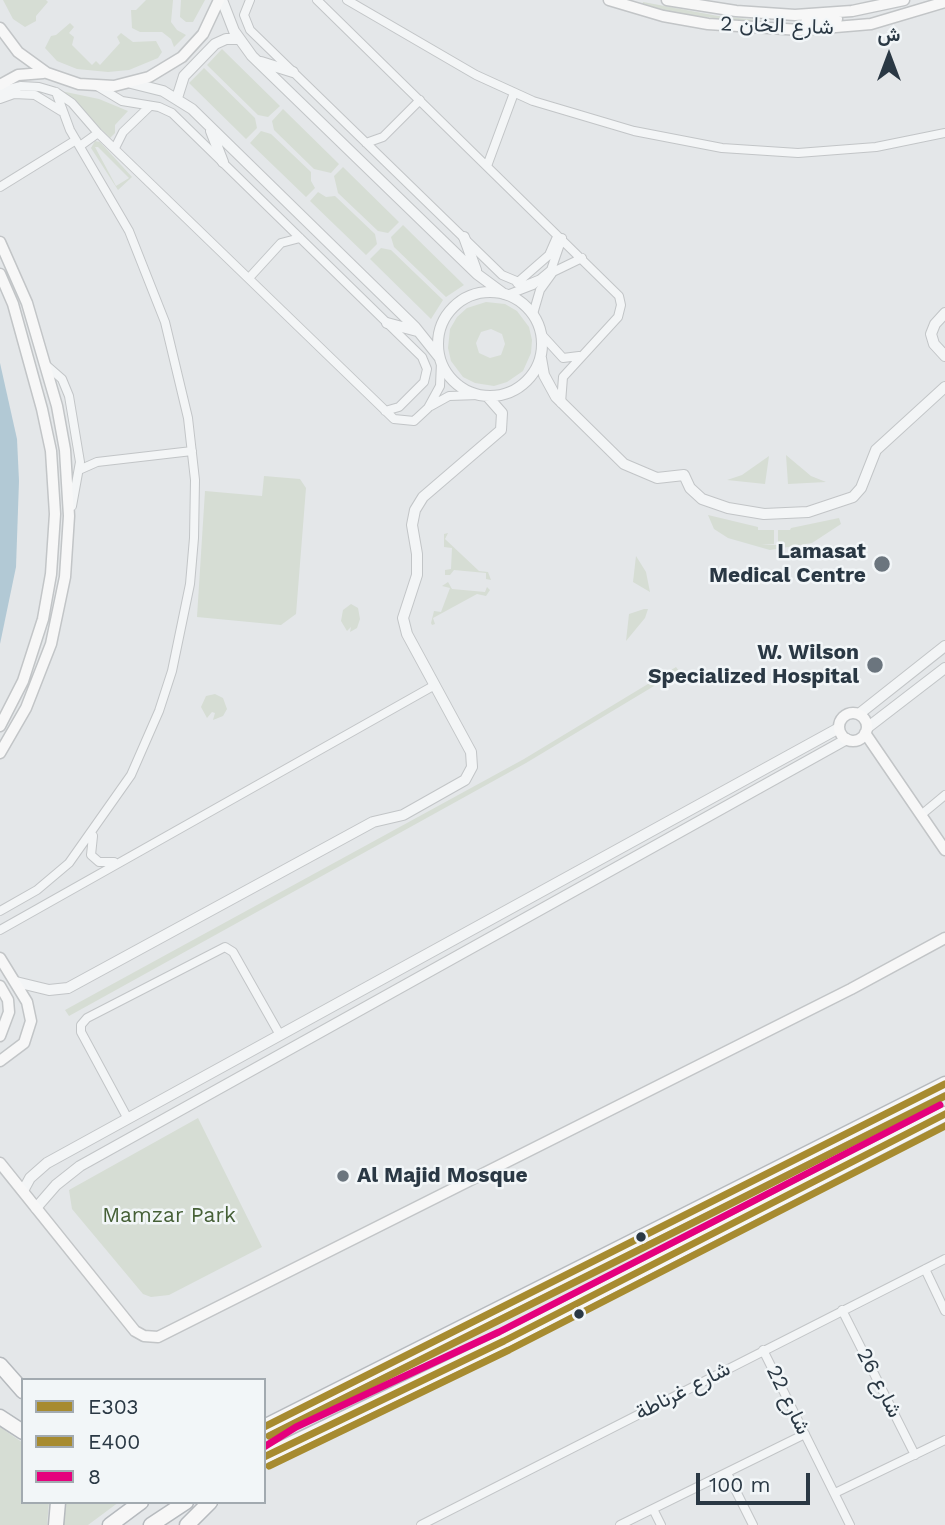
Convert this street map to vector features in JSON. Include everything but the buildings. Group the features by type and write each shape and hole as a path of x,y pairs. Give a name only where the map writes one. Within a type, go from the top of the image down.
{"highway":[{"path":"267,1424 945,1084"},
{"path":"269,1455 504,1341 945,1114"},
{"path":"0,1365 21,1389"},
{"path":"0,1417 21,1431"},
{"path":"56,1525 58,1504"},
{"path":"110,1525 138,1504"},
{"path":"151,1525 183,1504"},
{"path":"187,1525 208,1504"}],"main road":[{"path":"0,29 18,52 47,73 69,82 97,86 131,83 158,73 182,57 203,34 220,0"},
{"name":"شارع الخان 2","path":"609,0 696,22 800,30 871,24 945,2"},
{"name":"شارع الخان 2","path":"667,0 756,13 814,15 852,11 904,0"},
{"path":"800,30 806,23 830,20 852,11"},
{"path":"0,85 25,74 47,73"},
{"path":"0,242 21,284 61,428 69,516 65,577 51,644 31,698 0,752"},
{"path":"0,274 13,304 42,409 52,462 55,514 51,574 43,619 23,681 0,726"},
{"path":"866,731 856,740 847,739 839,728 845,715 859,714 865,720 866,731 945,850"},
{"path":"0,1163 135,1331 144,1336 158,1337 851,989 945,938"},
{"path":"0,958 25,997 31,1016 29,1032 16,1052 0,1060"},
{"path":"0,986 9,1004 8,1022 0,1035"},
{"path":"9,1004 18,1003 25,997"}],"street":[{"path":"220,0 238,39 258,61 477,274 505,294 519,300 533,314 542,335 563,358 571,359 584,353"},
{"path":"250,0 244,11 248,27 502,275 526,285 543,278"},
{"path":"350,1 450,62 514,93 608,125 660,137 741,150 797,153 851,150 945,133"},
{"path":"322,2 616,292 621,305 616,320 563,376 561,403"},
{"path":"177,98 182,79 215,44 226,39 238,39"},
{"path":"258,61 293,72"},
{"path":"16,982 49,990 68,988 373,822 403,815 462,782 471,771 472,757 404,624 404,611 417,575 413,517 423,497 501,430 502,413 483,396 458,386 419,331 210,127 177,98 155,88 131,83"},
{"path":"0,91 30,86 55,92 72,103 98,133 397,421 417,419 428,408 449,396 507,394 520,387 535,372 541,358"},
{"path":"97,86 122,101 172,113 422,357 427,373 422,385 401,405 385,411"},
{"path":"0,911 37,890 75,855 123,789 142,753 162,701 177,650 193,549 192,451 176,362 149,276 118,209 78,143 55,92"},
{"path":"487,166 514,93"},
{"path":"0,99 14,94 34,95 53,103 63,112"},
{"path":"366,143 383,137 420,100"},
{"path":"115,148 122,132 150,106"},
{"path":"210,127 223,162"},
{"path":"0,187 98,133"},
{"path":"380,156 383,137"},
{"path":"281,243 285,223"},
{"path":"533,314 540,290 552,271 559,236"},
{"path":"516,283 523,281 549,255 559,236"},
{"path":"464,237 477,274"},
{"path":"248,278 281,243 300,238"},
{"path":"428,408 440,386 441,326 453,307 481,293 505,294 528,288 552,271 582,258"},
{"path":"945,313 935,324 931,334 934,344 945,356"},
{"path":"387,323 419,331"},
{"path":"542,335 541,358 547,383 561,403 624,464 657,478 684,475 695,494 728,508 787,515 818,510 853,497 861,488 876,450 945,387"},
{"path":"44,364 62,379 68,390 80,454 69,516"},
{"path":"79,470 97,461 192,451"},
{"path":"80,454 97,461"},
{"path":"859,714 945,646"},
{"path":"866,731 945,668"},
{"path":"0,930 435,685"},
{"path":"23,1191 30,1178 47,1163 839,728"},
{"path":"36,1208 56,1185 80,1166 847,739"},
{"path":"921,815 945,795"},
{"path":"94,876 90,842 99,823"},
{"path":"75,855 120,861"},
{"path":"128,1119 82,1034 81,1025 87,1018 225,947 233,953 280,1035"},
{"name":"شارع غرناطة","path":"422,1525 945,1259"},
{"path":"925,1269 945,1311"},
{"name":"شارع 26","path":"842,1310 915,1455"},
{"name":"شارع 22","path":"764,1350 850,1525"},
{"path":"620,1525 805,1434"},
{"path":"835,1493 945,1440"},
{"path":"727,1472 753,1525"},
{"path":"653,1509 661,1525"}],"green space":[{"path":"3,0 48,2 36,16 36,21 25,27 13,19"},
{"path":"146,0 173,0 171,22 177,30 186,35 174,47 171,39 162,32 140,32 132,28 131,10 136,10"},
{"path":"181,0 205,0 193,22 186,22 180,17"},
{"path":"643,2 718,16 769,21 768,25 667,12 642,6"},
{"path":"70,23 74,27 69,33 74,37 72,45 92,65 96,61 100,65 120,43 117,37 121,33 133,42 156,41 162,52 158,58 129,70 108,72 77,69 57,61 45,48 51,36"},
{"path":"222,49 280,106 268,117 258,115 207,65"},
{"path":"204,68 255,118 257,128 246,139 189,83"},
{"path":"61,91 99,99 128,111 115,125 115,133 110,138"},
{"path":"283,109 339,164 331,173 314,169 274,130 272,121"},
{"path":"261,131 271,134 311,172 311,181 315,188 306,197 250,143"},
{"path":"95,141 100,142 132,177 118,190 91,148","holes":["95,147 129,178 116,186"]},
{"path":"343,167 399,222 388,233 378,231 338,193 334,176"},
{"path":"318,192 326,197 335,196 375,234 377,244 366,255 310,201"},
{"path":"403,225 464,285 446,297 394,247 391,237"},
{"path":"381,248 391,250 443,300 431,319 370,259"},
{"path":"486,302 505,304 517,311 529,327 532,340 531,353 523,371 507,382 494,386 475,383 463,377 451,361 448,348 450,329 457,317 467,308","holes":["491,329 502,334 505,344 501,355 490,358 479,353 476,343 481,332"]},
{"path":"786,455 811,476 826,482 788,484"},
{"path":"769,456 765,484 727,480 742,475"},
{"path":"264,476 300,479 306,488 296,614 281,625 197,617 205,491 262,496"},
{"path":"708,515 758,527 758,530 774,530 774,544 761,545 784,545 778,544 778,530 790,530 839,518 841,524 812,543 770,550 728,538 714,529"},
{"path":"448,533 445,539 479,571 488,572 491,580 486,579 486,573 454,570 450,575 445,575 445,570 451,569 452,548 444,547 444,534"},
{"path":"636,556 646,572 650,592 633,582"},
{"path":"448,582 452,589 485,592 487,587 490,590 486,596 477,594 433,618 435,624 432,625 431,623 434,611 441,612 450,588 442,586"},
{"path":"351,604 358,608 360,619 357,628 350,632 351,627 347,631 341,621 343,610"},
{"path":"648,609 645,618 626,641 629,614"},
{"path":"676,667 679,671 526,763 69,1016 65,1010 524,759"},
{"path":"215,694 223,698 227,709 223,716 213,720 215,713 212,712 207,718 201,707 206,696"},
{"name":"Mamzar Park","path":"198,1118 262,1247 169,1295 151,1297 143,1294 72,1209 69,1190"},
{"path":"0,1427 21,1442 21,1504 49,1504 47,1525 0,1525"},
{"path":"64,1504 116,1504 88,1525 62,1525"}],"water":[{"path":"0,363 17,439 19,481 16,567 0,644"}],"transit line":[{"name":"E303","path":"266,1426 945,1084"},
{"name":"E400","path":"269,1436 945,1096"},
{"name":"8","path":"266,1446 296,1427 499,1332 940,1105"},
{"name":"E303","path":"266,1456 504,1341 945,1114"},
{"name":"E400","path":"269,1466 509,1350 945,1126"}],"place":[{"name":"Lamasat Medical Centre","path":"882,564"},
{"name":"W. Wilson Specialized Hospital","path":"875,665"},
{"name":"Al Majid Mosque","path":"343,1176"}]}
